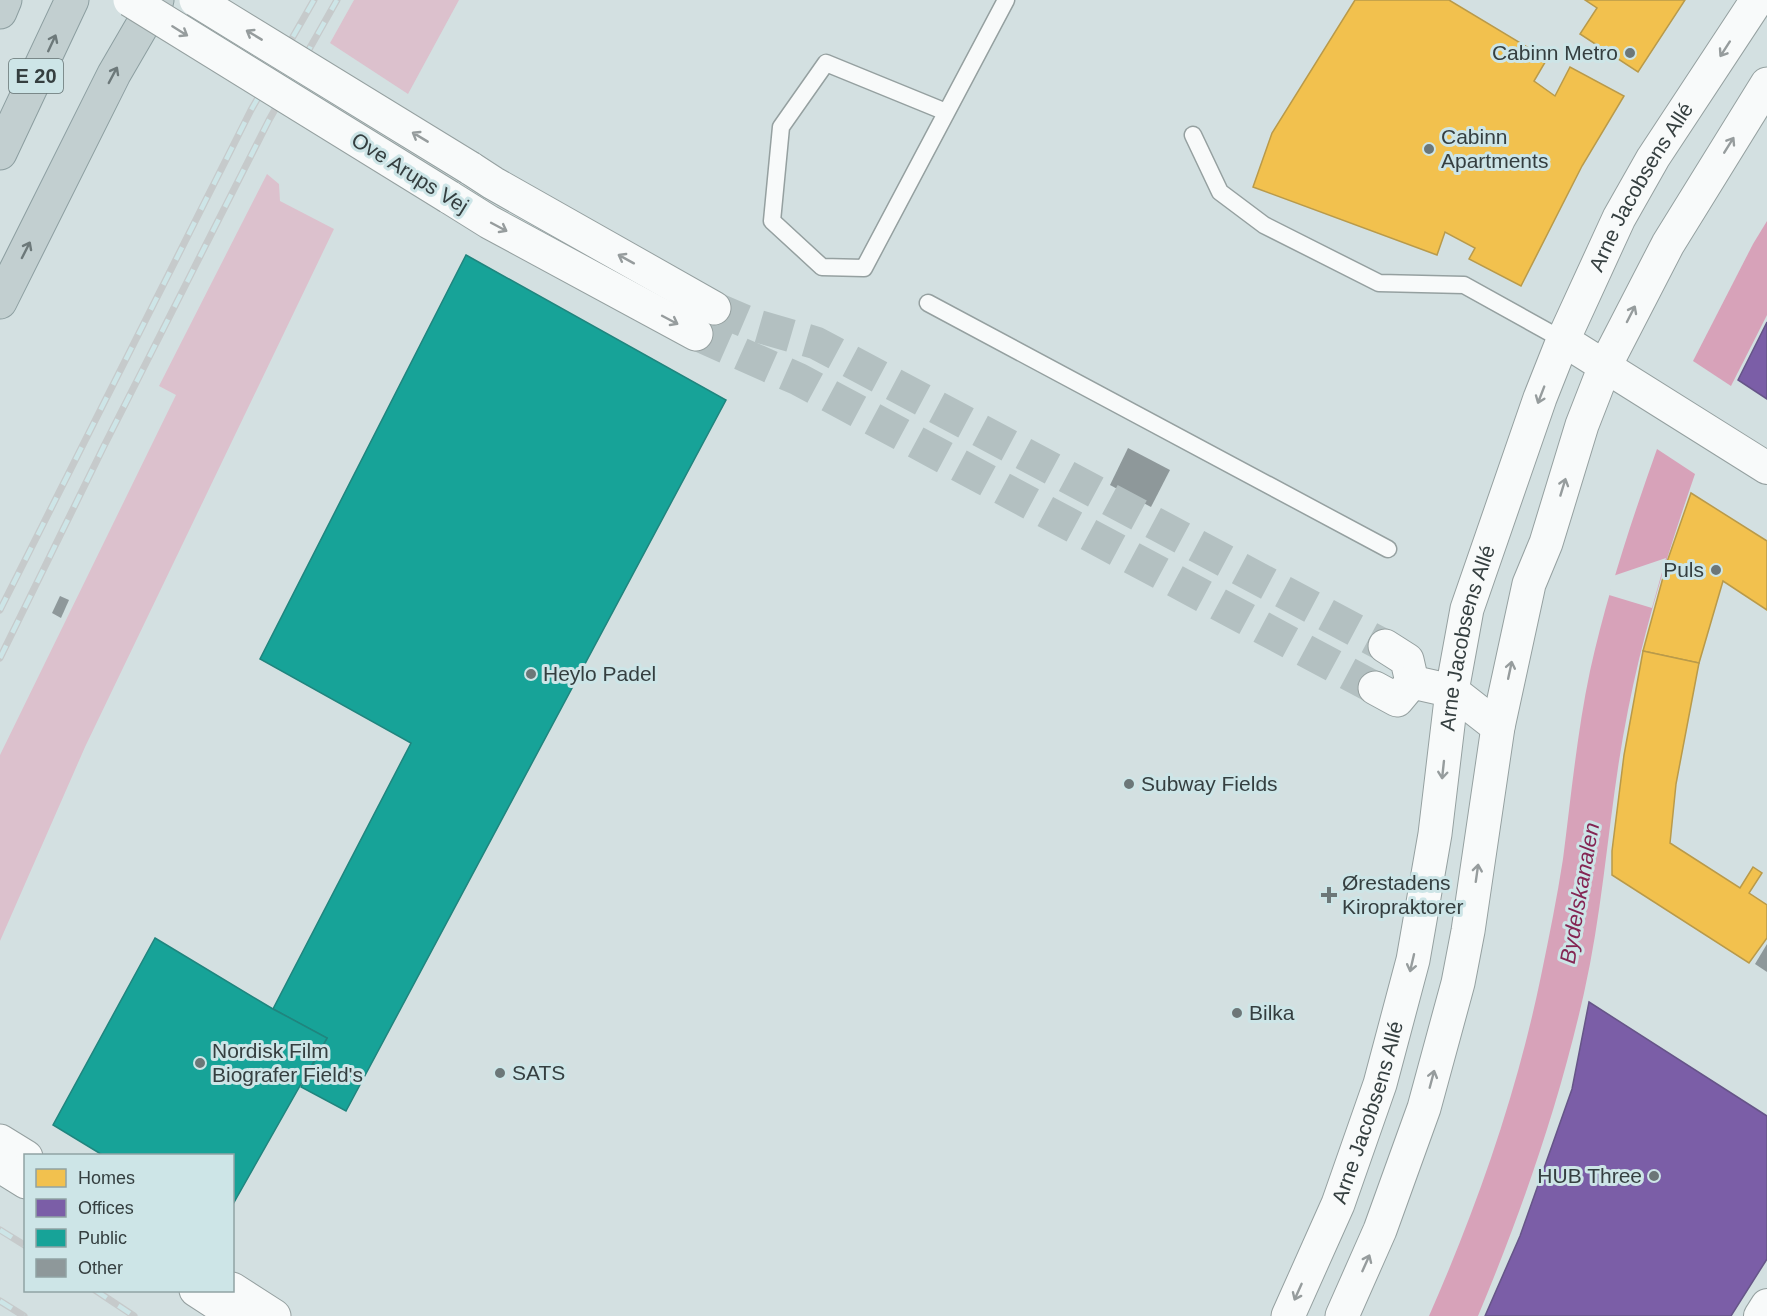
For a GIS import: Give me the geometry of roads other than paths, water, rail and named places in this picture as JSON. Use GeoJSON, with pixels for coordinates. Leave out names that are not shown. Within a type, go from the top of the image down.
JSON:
{"type":"FeatureCollection","features":[{"type":"Feature","properties":{"kind":"highway"},"geometry":{"type":"LineString","coordinates":[[0,12],[5,0]]}},
{"type":"Feature","properties":{"kind":"highway","name":"E 20"},"geometry":{"type":"LineString","coordinates":[[0,153],[72,0]]}},
{"type":"Feature","properties":{"kind":"highway"},"geometry":{"type":"LineString","coordinates":[[0,302],[114,74],[157,0]]}},
{"type":"Feature","properties":{"kind":"street","name":"Ove Arups Vej"},"geometry":{"type":"LineString","coordinates":[[130,0],[489,222],[705,321],[470,168],[196,0]]}},
{"type":"Feature","properties":{"kind":"street","name":"Arne Jacobsens Allé"},"geometry":{"type":"LineString","coordinates":[[1288,1316],[1338,1204],[1380,1084],[1413,960],[1435,834],[1452,691],[1467,609],[1539,398],[1619,218],[1653,158],[1757,0]]}},
{"type":"Feature","properties":{"kind":"street"},"geometry":{"type":"LineString","coordinates":[[1342,1316],[1380,1230],[1424,1108],[1458,983],[1468,931],[1498,728],[1529,584],[1546,543],[1582,425],[1605,366],[1668,244],[1767,84]]}},
{"type":"Feature","properties":{"kind":"street"},"geometry":{"type":"LineString","coordinates":[[1563,340],[1767,468]]}},
{"type":"Feature","properties":{"kind":"street"},"geometry":{"type":"LineString","coordinates":[[1384,646],[1407,660],[1412,682]]}},
{"type":"Feature","properties":{"kind":"street"},"geometry":{"type":"LineString","coordinates":[[1412,682],[1452,691],[1498,728]]}},
{"type":"Feature","properties":{"kind":"street"},"geometry":{"type":"LineString","coordinates":[[1375,688],[1396,700],[1412,682]]}},
{"type":"Feature","properties":{"kind":"street"},"geometry":{"type":"LineString","coordinates":[[0,1141],[24,1156]]}},
{"type":"Feature","properties":{"kind":"street"},"geometry":{"type":"LineString","coordinates":[[0,1166],[24,1181]]}},
{"type":"Feature","properties":{"kind":"street"},"geometry":{"type":"LineString","coordinates":[[234,1290],[274,1316]]}},
{"type":"Feature","properties":{"kind":"street"},"geometry":{"type":"LineString","coordinates":[[199,1292],[236,1316]]}},
{"type":"Feature","properties":{"kind":"street"},"geometry":{"type":"LineString","coordinates":[[1760,1316],[1767,1305]]}},
{"type":"Feature","properties":{"kind":"lane"},"geometry":{"type":"LineString","coordinates":[[946,112],[826,63],[781,127],[772,221],[822,267],[864,268],[1006,0]]}},
{"type":"Feature","properties":{"kind":"lane"},"geometry":{"type":"LineString","coordinates":[[1193,135],[1220,192],[1264,225],[1379,283],[1464,285],[1563,340]]}},
{"type":"Feature","properties":{"kind":"lane"},"geometry":{"type":"LineString","coordinates":[[928,303],[1388,549]]}},
{"type":"Feature","properties":{"kind":"water"},"geometry":{"type":"Polygon","coordinates":[[[1767,221],[1767,315],[1731,386],[1693,361],[1767,221]]]}},
{"type":"Feature","properties":{"kind":"water","name":"Bydelskanalen"},"geometry":{"type":"Polygon","coordinates":[[[1657,449],[1695,474],[1657,591],[1634,680],[1616,781],[1591,958],[1563,1076],[1510,1237],[1478,1316],[1429,1316],[1479,1191],[1520,1063],[1541,976],[1558,888],[1590,671],[1620,559],[1657,449]]]}},
{"type":"Feature","properties":{"kind":"tunnel"},"geometry":{"type":"LineString","coordinates":[[714,308],[754,325],[816,343],[1385,646]]}},
{"type":"Feature","properties":{"kind":"tunnel"},"geometry":{"type":"LineString","coordinates":[[696,334],[798,379],[1375,688]]}},
{"type":"Feature","properties":{"kind":"railway"},"geometry":{"type":"LineString","coordinates":[[0,610],[251,110],[314,0]]}},
{"type":"Feature","properties":{"kind":"railway"},"geometry":{"type":"LineString","coordinates":[[0,658],[269,120],[337,0]]}},
{"type":"Feature","properties":{"kind":"railway"},"geometry":{"type":"LineString","coordinates":[[0,1230],[24,1245]]}},
{"type":"Feature","properties":{"kind":"railway"},"geometry":{"type":"LineString","coordinates":[[98,1292],[134,1316]]}},
{"type":"Feature","properties":{"kind":"railway"},"geometry":{"type":"LineString","coordinates":[[0,1301],[24,1316]]}},
{"type":"Feature","properties":{"kind":"place","name":"Cabinn Metro"},"geometry":{"type":"Point","coordinates":[1630,53]}},
{"type":"Feature","properties":{"kind":"place","name":"Cabinn Apartments"},"geometry":{"type":"Point","coordinates":[1429,149]}},
{"type":"Feature","properties":{"kind":"place","name":"Puls"},"geometry":{"type":"Point","coordinates":[1716,570]}},
{"type":"Feature","properties":{"kind":"place","name":"Heylo Padel"},"geometry":{"type":"Point","coordinates":[531,674]}},
{"type":"Feature","properties":{"kind":"place","name":"Subway Fields"},"geometry":{"type":"Point","coordinates":[1129,784]}},
{"type":"Feature","properties":{"kind":"place","name":"Ørestadens Kiropraktorer"},"geometry":{"type":"Point","coordinates":[1329,895]}},
{"type":"Feature","properties":{"kind":"place","name":"Bilka"},"geometry":{"type":"Point","coordinates":[1237,1013]}},
{"type":"Feature","properties":{"kind":"place","name":"Nordisk Film Biografer Field's"},"geometry":{"type":"Point","coordinates":[200,1063]}},
{"type":"Feature","properties":{"kind":"place","name":"SATS"},"geometry":{"type":"Point","coordinates":[500,1073]}},
{"type":"Feature","properties":{"kind":"place","name":"HUB Three"},"geometry":{"type":"Point","coordinates":[1654,1176]}}]}
